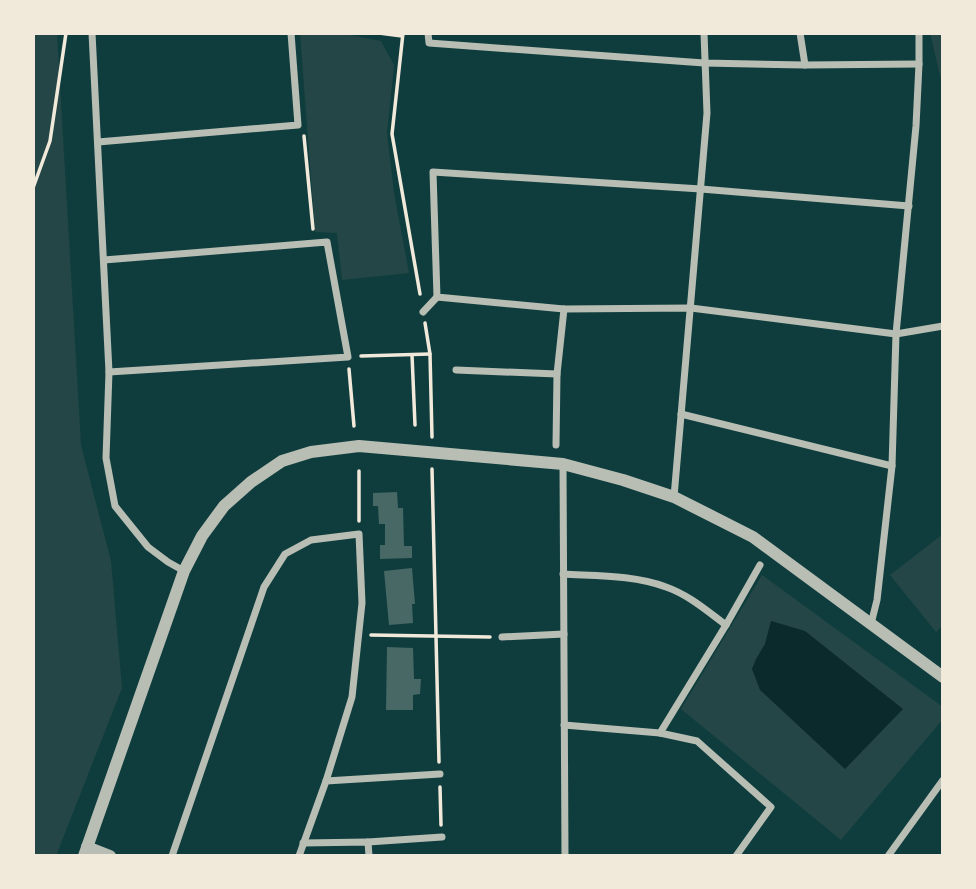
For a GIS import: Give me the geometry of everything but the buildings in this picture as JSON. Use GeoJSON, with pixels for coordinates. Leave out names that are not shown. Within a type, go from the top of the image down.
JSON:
{"type":"FeatureCollection","features":[{"type":"Feature","properties":{"kind":"street"},"geometry":{"type":"LineString","coordinates":[[92,33],[109,372],[106,458],[115,506],[148,547],[184,571]]}},
{"type":"Feature","properties":{"kind":"street"},"geometry":{"type":"LineString","coordinates":[[98,142],[298,125],[291,33]]}},
{"type":"Feature","properties":{"kind":"street"},"geometry":{"type":"LineString","coordinates":[[428,33],[429,43],[704,63],[919,64]]}},
{"type":"Feature","properties":{"kind":"street"},"geometry":{"type":"LineString","coordinates":[[674,497],[707,113],[704,33]]}},
{"type":"Feature","properties":{"kind":"street"},"geometry":{"type":"LineString","coordinates":[[800,33],[805,65]]}},
{"type":"Feature","properties":{"kind":"street"},"geometry":{"type":"LineString","coordinates":[[871,624],[877,600],[892,466],[896,334],[916,126],[919,33]]}},
{"type":"Feature","properties":{"kind":"street"},"geometry":{"type":"LineString","coordinates":[[423,312],[437,297],[433,172],[701,189],[909,206]]}},
{"type":"Feature","properties":{"kind":"street"},"geometry":{"type":"LineString","coordinates":[[104,260],[327,242],[348,357],[109,372]]}},
{"type":"Feature","properties":{"kind":"street"},"geometry":{"type":"LineString","coordinates":[[437,297],[564,309],[691,308],[896,334],[943,326]]}},
{"type":"Feature","properties":{"kind":"street"},"geometry":{"type":"LineString","coordinates":[[556,445],[557,374],[564,309]]}},
{"type":"Feature","properties":{"kind":"street"},"geometry":{"type":"LineString","coordinates":[[456,370],[557,374]]}},
{"type":"Feature","properties":{"kind":"street"},"geometry":{"type":"LineString","coordinates":[[681,414],[892,466]]}},
{"type":"Feature","properties":{"kind":"street"},"geometry":{"type":"LineString","coordinates":[[110,856],[86,851],[184,571],[202,536],[224,506],[251,482],[282,461],[311,452],[359,446],[563,464],[674,497],[753,537],[943,677]]}},
{"type":"Feature","properties":{"kind":"street"},"geometry":{"type":"LineString","coordinates":[[563,464],[565,856]]}},
{"type":"Feature","properties":{"kind":"street"},"geometry":{"type":"LineString","coordinates":[[172,856],[264,587],[285,554],[311,540],[359,534],[362,603],[352,697],[299,856]]}},
{"type":"Feature","properties":{"kind":"street"},"geometry":{"type":"LineString","coordinates":[[660,733],[760,565]]}},
{"type":"Feature","properties":{"kind":"street"},"geometry":{"type":"LineString","coordinates":[[564,574],[628,578],[666,587],[694,601],[726,625]]}},
{"type":"Feature","properties":{"kind":"street"},"geometry":{"type":"LineString","coordinates":[[502,637],[564,634]]}},
{"type":"Feature","properties":{"kind":"street"},"geometry":{"type":"LineString","coordinates":[[564,725],[660,733],[697,741],[771,807],[736,856]]}},
{"type":"Feature","properties":{"kind":"street"},"geometry":{"type":"LineString","coordinates":[[326,780],[440,774]]}},
{"type":"Feature","properties":{"kind":"street"},"geometry":{"type":"LineString","coordinates":[[888,856],[942,781]]}},
{"type":"Feature","properties":{"kind":"street"},"geometry":{"type":"LineString","coordinates":[[303,843],[442,837]]}},
{"type":"Feature","properties":{"kind":"street"},"geometry":{"type":"LineString","coordinates":[[368,842],[369,856]]}},
{"type":"Feature","properties":{"kind":"path"},"geometry":{"type":"LineString","coordinates":[[33,188],[50,141],[66,33]]}},
{"type":"Feature","properties":{"kind":"path"},"geometry":{"type":"LineString","coordinates":[[379,33],[402,36]]}},
{"type":"Feature","properties":{"kind":"path"},"geometry":{"type":"LineString","coordinates":[[298,125],[304,133],[315,243]]}},
{"type":"Feature","properties":{"kind":"path"},"geometry":{"type":"LineString","coordinates":[[354,426],[348,357],[430,354]]}},
{"type":"Feature","properties":{"kind":"path"},"geometry":{"type":"LineString","coordinates":[[412,355],[415,425]]}},
{"type":"Feature","properties":{"kind":"path"},"geometry":{"type":"LineString","coordinates":[[359,471],[359,534]]}},
{"type":"Feature","properties":{"kind":"path"},"geometry":{"type":"LineString","coordinates":[[359,635],[502,637]]}},
{"type":"Feature","properties":{"kind":"shaded area"},"geometry":{"type":"Polygon","coordinates":[[[33,33],[57,33],[81,445],[111,561],[122,688],[56,856],[33,856],[33,33]]]}},
{"type":"Feature","properties":{"kind":"shaded area"},"geometry":{"type":"Polygon","coordinates":[[[300,33],[339,33],[381,41],[394,65],[387,133],[394,193],[409,273],[342,280],[337,233],[315,232],[300,33]]]}},
{"type":"Feature","properties":{"kind":"shaded area"},"geometry":{"type":"Polygon","coordinates":[[[930,33],[943,33],[943,88],[930,33]]]}},
{"type":"Feature","properties":{"kind":"shaded area"},"geometry":{"type":"Polygon","coordinates":[[[943,534],[943,625],[936,632],[890,575],[943,534]]]}},
{"type":"Feature","properties":{"kind":"shaded area"},"geometry":{"type":"Polygon","coordinates":[[[762,575],[943,707],[943,719],[841,840],[681,709],[762,575]]]}},
{"type":"Feature","properties":{"kind":"shaded area"},"geometry":{"type":"Polygon","coordinates":[[[771,621],[805,631],[903,709],[845,769],[760,690],[752,669],[765,644],[771,621]]]}}]}
